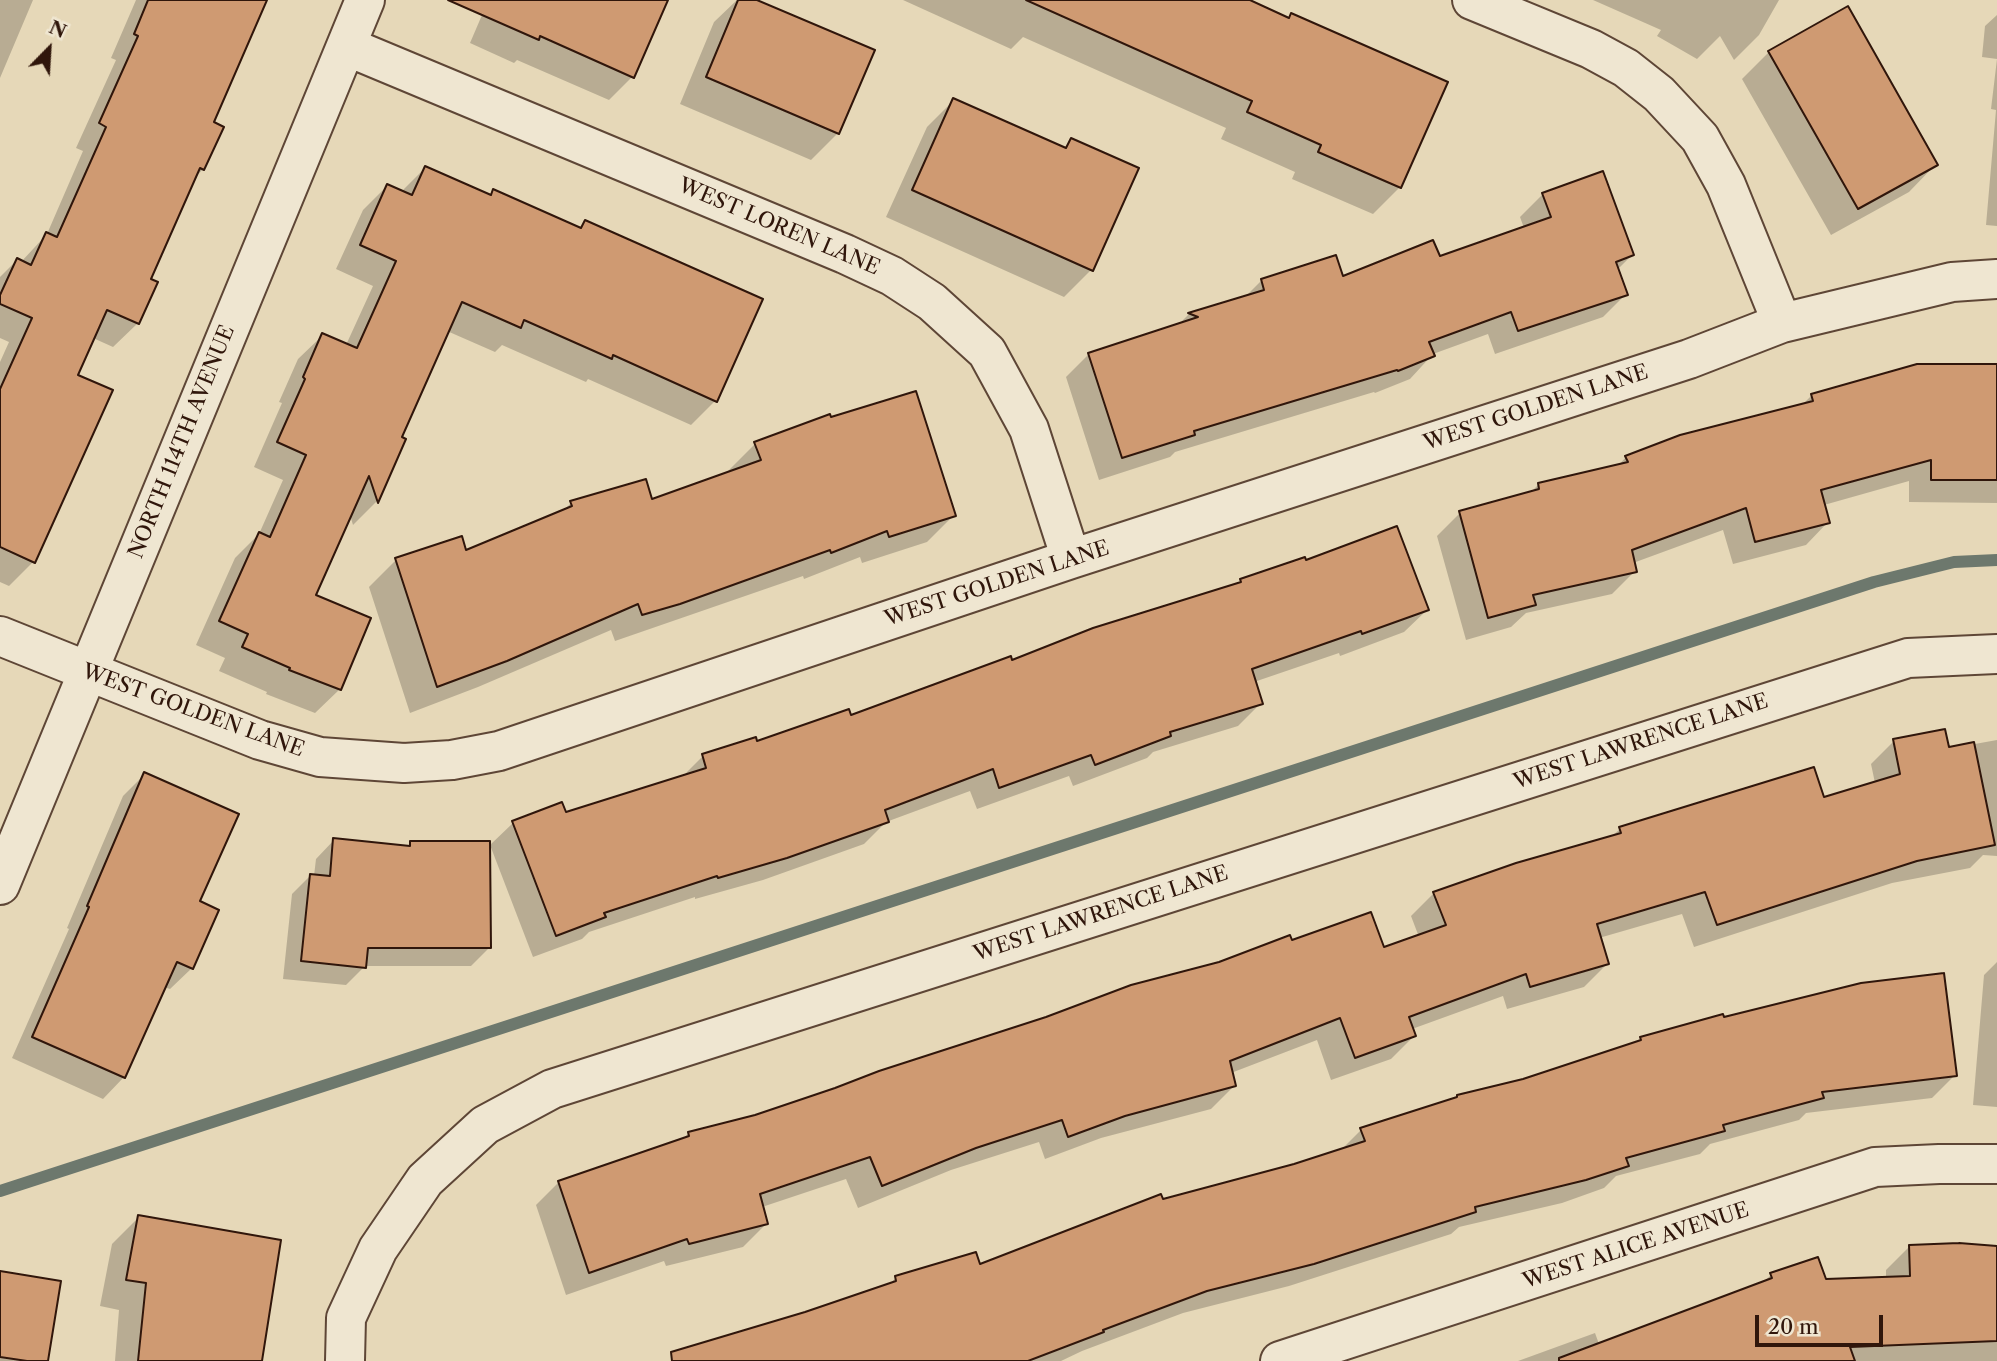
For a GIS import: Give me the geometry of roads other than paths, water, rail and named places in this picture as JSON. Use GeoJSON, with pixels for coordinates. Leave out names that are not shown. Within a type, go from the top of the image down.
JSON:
{"type":"FeatureCollection","features":[{"type":"Feature","properties":{"kind":"street","name":"NORTH 114TH AVENUE"},"geometry":{"type":"LineString","coordinates":[[0,885],[365,0]]}},
{"type":"Feature","properties":{"kind":"street"},"geometry":{"type":"LineString","coordinates":[[1472,0],[1591,49],[1626,68],[1659,94],[1700,138],[1726,185],[1782,324]]}},
{"type":"Feature","properties":{"kind":"street","name":"WEST LOREN LANE"},"geometry":{"type":"LineString","coordinates":[[346,46],[845,254],[892,276],[932,302],[987,352],[1029,429],[1072,559]]}},
{"type":"Feature","properties":{"kind":"street","name":"WEST GOLDEN LANE"},"geometry":{"type":"LineString","coordinates":[[0,636],[260,740],[320,757],[404,763],[453,760],[499,751],[1072,559],[1689,359],[1782,324],[1952,282],[1997,279]]}},
{"type":"Feature","properties":{"kind":"street","name":"WEST LAWRENCE LANE"},"geometry":{"type":"LineString","coordinates":[[345,1361],[346,1318],[378,1248],[425,1180],[485,1125],[552,1089],[1908,657],[1997,654]]}},
{"type":"Feature","properties":{"kind":"street","name":"WEST ALICE AVENUE"},"geometry":{"type":"LineString","coordinates":[[1280,1361],[1875,1167],[1997,1164]]}},
{"type":"Feature","properties":{"kind":"waterway"},"geometry":{"type":"LineString","coordinates":[[0,1191],[1874,582],[1954,562],[1997,560]]}}]}
